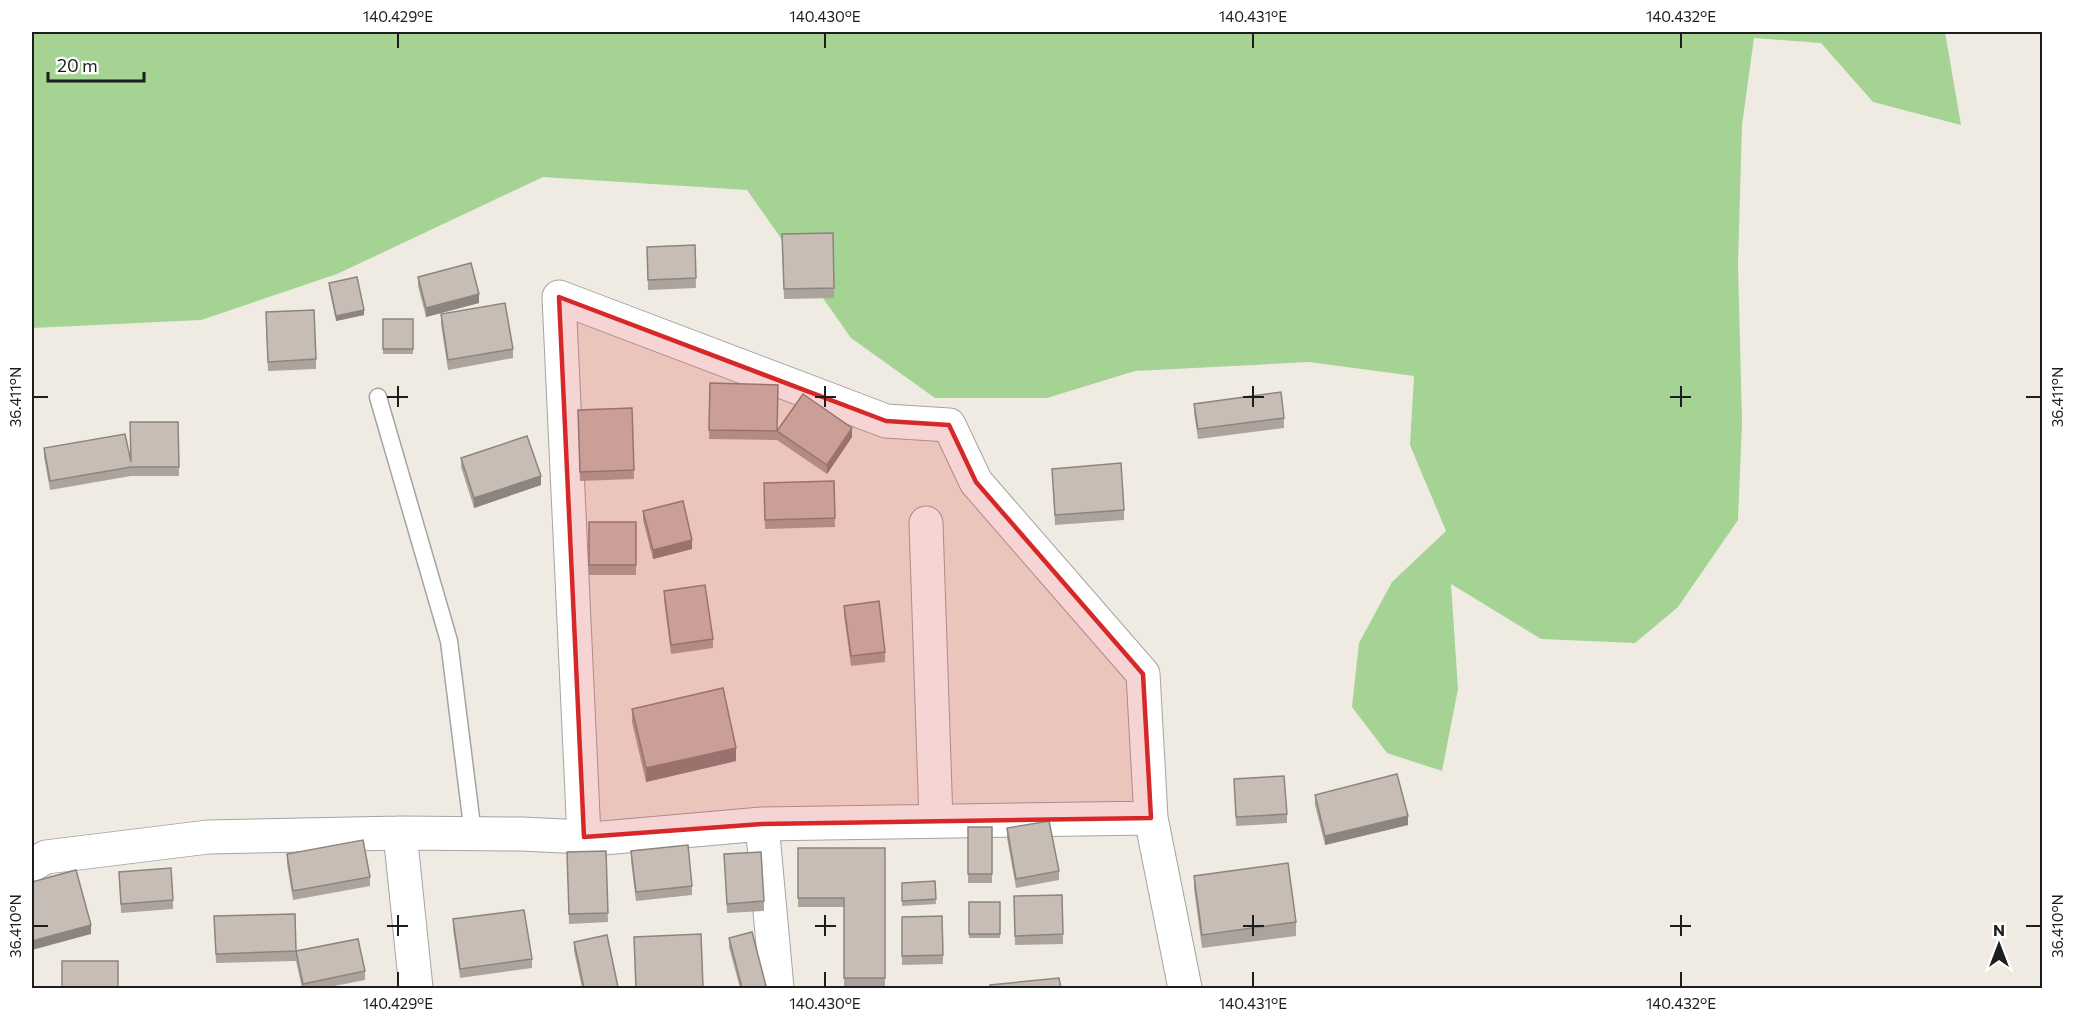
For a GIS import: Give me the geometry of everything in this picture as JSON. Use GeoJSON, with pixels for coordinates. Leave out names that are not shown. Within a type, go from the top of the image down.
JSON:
{"type":"FeatureCollection","features":[{"type":"Feature","properties":{"kind":"street"},"geometry":{"type":"LineString","coordinates":[[584,837],[559,297],[886,421],[949,425],[976,482],[1143,674],[1151,818],[1185,988]]}},
{"type":"Feature","properties":{"kind":"street"},"geometry":{"type":"LineString","coordinates":[[926,523],[936,821]]}},
{"type":"Feature","properties":{"kind":"street"},"geometry":{"type":"LineString","coordinates":[[32,865],[46,857],[208,837],[400,833],[603,838],[762,824],[1151,818]]}},
{"type":"Feature","properties":{"kind":"street"},"geometry":{"type":"LineString","coordinates":[[762,824],[777,988]]}},
{"type":"Feature","properties":{"kind":"street"},"geometry":{"type":"LineString","coordinates":[[400,833],[416,988]]}},
{"type":"Feature","properties":{"kind":"lane"},"geometry":{"type":"LineString","coordinates":[[378,397],[449,641],[473,834]]}},
{"type":"Feature","properties":{"kind":"highlighted area"},"geometry":{"type":"Polygon","coordinates":[[[559,297],[886,421],[949,425],[976,482],[1143,674],[1151,818],[762,824],[584,837],[559,297]]]}},
{"type":"Feature","properties":{"kind":"green space"},"geometry":{"type":"Polygon","coordinates":[[[32,32],[1945,32],[1961,125],[1873,102],[1821,43],[1754,38],[1742,125],[1738,264],[1742,422],[1738,520],[1678,607],[1635,643],[1541,639],[1451,584],[1458,689],[1442,771],[1387,753],[1352,707],[1359,643],[1392,582],[1446,531],[1410,445],[1414,376],[1309,362],[1135,371],[1047,398],[935,398],[851,338],[747,190],[543,177],[337,274],[201,320],[32,328],[32,32]]]}},
{"type":"Feature","properties":{"kind":"building"},"geometry":{"type":"Polygon","coordinates":[[[833,233],[834,288],[784,289],[782,234],[833,233]]]}},
{"type":"Feature","properties":{"kind":"building"},"geometry":{"type":"Polygon","coordinates":[[[695,245],[696,278],[648,280],[647,247],[695,245]]]}},
{"type":"Feature","properties":{"kind":"building"},"geometry":{"type":"Polygon","coordinates":[[[471,263],[479,294],[426,308],[418,277],[471,263]]]}},
{"type":"Feature","properties":{"kind":"building"},"geometry":{"type":"Polygon","coordinates":[[[357,277],[364,310],[336,316],[329,283],[357,277]]]}},
{"type":"Feature","properties":{"kind":"building"},"geometry":{"type":"Polygon","coordinates":[[[505,303],[513,349],[448,360],[441,314],[505,303]]]}},
{"type":"Feature","properties":{"kind":"building"},"geometry":{"type":"Polygon","coordinates":[[[314,310],[316,359],[268,362],[266,312],[314,310]]]}},
{"type":"Feature","properties":{"kind":"building"},"geometry":{"type":"Polygon","coordinates":[[[383,319],[413,319],[413,349],[383,349],[383,319]]]}},
{"type":"Feature","properties":{"kind":"building"},"geometry":{"type":"Polygon","coordinates":[[[710,383],[778,385],[777,431],[709,430],[710,383]]]}},
{"type":"Feature","properties":{"kind":"building"},"geometry":{"type":"Polygon","coordinates":[[[1281,392],[1284,418],[1198,429],[1194,404],[1281,392]]]}},
{"type":"Feature","properties":{"kind":"building"},"geometry":{"type":"Polygon","coordinates":[[[803,394],[852,428],[827,465],[777,431],[803,394]]]}},
{"type":"Feature","properties":{"kind":"building"},"geometry":{"type":"Polygon","coordinates":[[[632,408],[634,470],[580,472],[578,410],[632,408]]]}},
{"type":"Feature","properties":{"kind":"building"},"geometry":{"type":"Polygon","coordinates":[[[130,422],[178,422],[179,467],[131,467],[50,481],[44,448],[125,434],[131,462],[130,422]]]}},
{"type":"Feature","properties":{"kind":"building"},"geometry":{"type":"Polygon","coordinates":[[[527,436],[541,476],[474,498],[461,458],[527,436]]]}},
{"type":"Feature","properties":{"kind":"building"},"geometry":{"type":"Polygon","coordinates":[[[1121,463],[1124,510],[1055,515],[1052,469],[1121,463]]]}},
{"type":"Feature","properties":{"kind":"building"},"geometry":{"type":"Polygon","coordinates":[[[834,481],[835,518],[765,520],[764,483],[834,481]]]}},
{"type":"Feature","properties":{"kind":"building"},"geometry":{"type":"Polygon","coordinates":[[[683,501],[692,540],[653,550],[643,511],[683,501]]]}},
{"type":"Feature","properties":{"kind":"building"},"geometry":{"type":"Polygon","coordinates":[[[589,522],[636,522],[636,565],[589,565],[589,522]]]}},
{"type":"Feature","properties":{"kind":"building"},"geometry":{"type":"Polygon","coordinates":[[[705,585],[713,639],[671,645],[664,591],[705,585]]]}},
{"type":"Feature","properties":{"kind":"building"},"geometry":{"type":"Polygon","coordinates":[[[879,601],[885,652],[851,656],[844,606],[879,601]]]}},
{"type":"Feature","properties":{"kind":"building"},"geometry":{"type":"Polygon","coordinates":[[[723,688],[736,748],[646,768],[632,709],[723,688]]]}},
{"type":"Feature","properties":{"kind":"building"},"geometry":{"type":"Polygon","coordinates":[[[1397,774],[1408,816],[1325,836],[1315,795],[1397,774]]]}},
{"type":"Feature","properties":{"kind":"building"},"geometry":{"type":"Polygon","coordinates":[[[1284,776],[1287,814],[1236,817],[1234,779],[1284,776]]]}},
{"type":"Feature","properties":{"kind":"building"},"geometry":{"type":"Polygon","coordinates":[[[1049,821],[1059,871],[1016,879],[1007,828],[1049,821]]]}},
{"type":"Feature","properties":{"kind":"building"},"geometry":{"type":"Polygon","coordinates":[[[968,827],[992,827],[992,874],[968,874],[968,827]]]}},
{"type":"Feature","properties":{"kind":"building"},"geometry":{"type":"Polygon","coordinates":[[[363,840],[370,877],[293,891],[287,854],[363,840]]]}},
{"type":"Feature","properties":{"kind":"building"},"geometry":{"type":"Polygon","coordinates":[[[688,845],[692,886],[636,892],[631,851],[688,845]]]}},
{"type":"Feature","properties":{"kind":"building"},"geometry":{"type":"Polygon","coordinates":[[[798,848],[885,848],[885,978],[844,978],[844,898],[798,898],[798,848]]]}},
{"type":"Feature","properties":{"kind":"building"},"geometry":{"type":"Polygon","coordinates":[[[606,851],[608,913],[569,914],[567,852],[606,851]]]}},
{"type":"Feature","properties":{"kind":"building"},"geometry":{"type":"Polygon","coordinates":[[[761,852],[764,901],[727,904],[724,854],[761,852]]]}},
{"type":"Feature","properties":{"kind":"building"},"geometry":{"type":"Polygon","coordinates":[[[1288,863],[1296,922],[1202,935],[1194,876],[1288,863]]]}},
{"type":"Feature","properties":{"kind":"building"},"geometry":{"type":"Polygon","coordinates":[[[171,868],[173,900],[121,904],[119,872],[171,868]]]}},
{"type":"Feature","properties":{"kind":"building"},"geometry":{"type":"Polygon","coordinates":[[[76,870],[91,925],[32,941],[32,882],[76,870]]]}},
{"type":"Feature","properties":{"kind":"building"},"geometry":{"type":"Polygon","coordinates":[[[935,881],[936,899],[902,901],[902,883],[935,881]]]}},
{"type":"Feature","properties":{"kind":"building"},"geometry":{"type":"Polygon","coordinates":[[[1062,895],[1063,934],[1015,936],[1014,896],[1062,895]]]}},
{"type":"Feature","properties":{"kind":"building"},"geometry":{"type":"Polygon","coordinates":[[[969,902],[1000,902],[1000,934],[969,934],[969,902]]]}},
{"type":"Feature","properties":{"kind":"building"},"geometry":{"type":"Polygon","coordinates":[[[524,910],[532,959],[460,969],[453,919],[524,910]]]}},
{"type":"Feature","properties":{"kind":"building"},"geometry":{"type":"Polygon","coordinates":[[[295,914],[296,951],[216,954],[214,916],[295,914]]]}},
{"type":"Feature","properties":{"kind":"building"},"geometry":{"type":"Polygon","coordinates":[[[942,916],[943,955],[902,956],[902,917],[942,916]]]}},
{"type":"Feature","properties":{"kind":"building"},"geometry":{"type":"Polygon","coordinates":[[[752,932],[766,986],[742,988],[729,938],[752,932]]]}},
{"type":"Feature","properties":{"kind":"building"},"geometry":{"type":"Polygon","coordinates":[[[701,934],[703,988],[636,988],[634,937],[701,934]]]}},
{"type":"Feature","properties":{"kind":"building"},"geometry":{"type":"Polygon","coordinates":[[[607,935],[618,987],[584,988],[574,942],[607,935]]]}},
{"type":"Feature","properties":{"kind":"building"},"geometry":{"type":"Polygon","coordinates":[[[358,939],[365,971],[303,984],[296,951],[358,939]]]}},
{"type":"Feature","properties":{"kind":"building"},"geometry":{"type":"Polygon","coordinates":[[[62,961],[118,961],[118,988],[62,988],[62,961]]]}},
{"type":"Feature","properties":{"kind":"building"},"geometry":{"type":"Polygon","coordinates":[[[1059,978],[1061,988],[990,988],[990,985],[1059,978]]]}}]}
